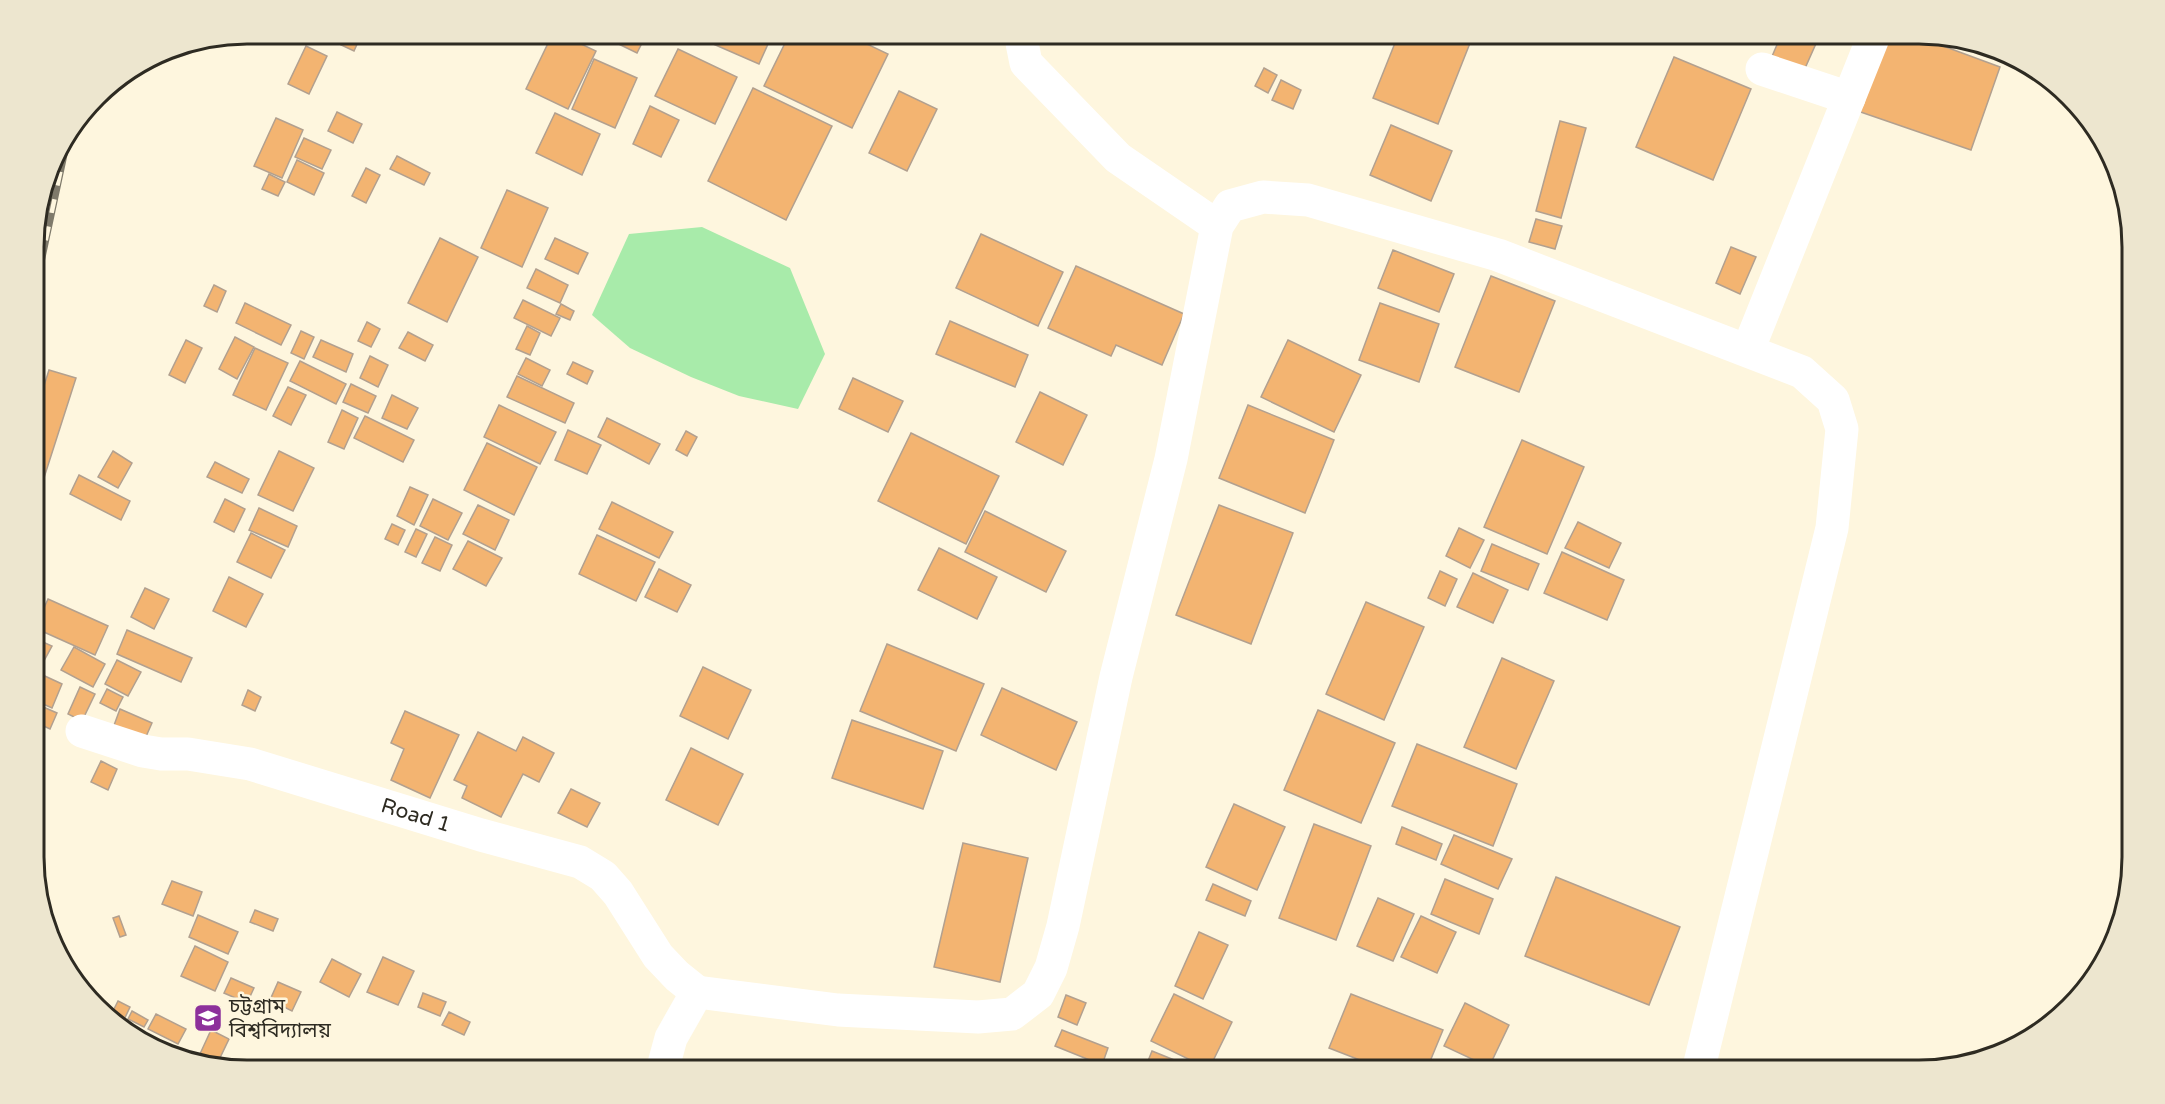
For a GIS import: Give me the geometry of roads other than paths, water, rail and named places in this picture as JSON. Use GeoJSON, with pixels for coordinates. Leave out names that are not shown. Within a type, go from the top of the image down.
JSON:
{"type":"FeatureCollection","features":[{"type":"Feature","properties":{"kind":"street"},"geometry":{"type":"LineString","coordinates":[[1022,44],[1026,63],[1118,158],[1217,226]]}},
{"type":"Feature","properties":{"kind":"street"},"geometry":{"type":"LineString","coordinates":[[1748,350],[1871,44]]}},
{"type":"Feature","properties":{"kind":"street"},"geometry":{"type":"LineString","coordinates":[[1762,69],[1849,98]]}},
{"type":"Feature","properties":{"kind":"street"},"geometry":{"type":"LineString","coordinates":[[665,1060],[671,1038],[697,992],[838,1010],[978,1017],[1012,1014],[1038,994],[1051,968],[1063,926],[1116,677],[1171,459],[1217,226],[1230,206],[1263,197],[1308,200],[1498,255],[1802,372],[1833,400],[1842,429],[1832,528],[1701,1060]]}},
{"type":"Feature","properties":{"kind":"street","name":"Road 1"},"geometry":{"type":"LineString","coordinates":[[82,731],[143,751],[188,754],[250,764],[481,835],[580,862],[603,876],[618,893],[658,956],[677,976],[697,992]]}},
{"type":"Feature","properties":{"kind":"railway"},"geometry":{"type":"LineString","coordinates":[[44,248],[63,159]]}},
{"type":"Feature","properties":{"kind":"place","name":"চট্টগ্রাম বিশ্ববিদ্যালয়"},"geometry":{"type":"Point","coordinates":[208,1018]}}]}
